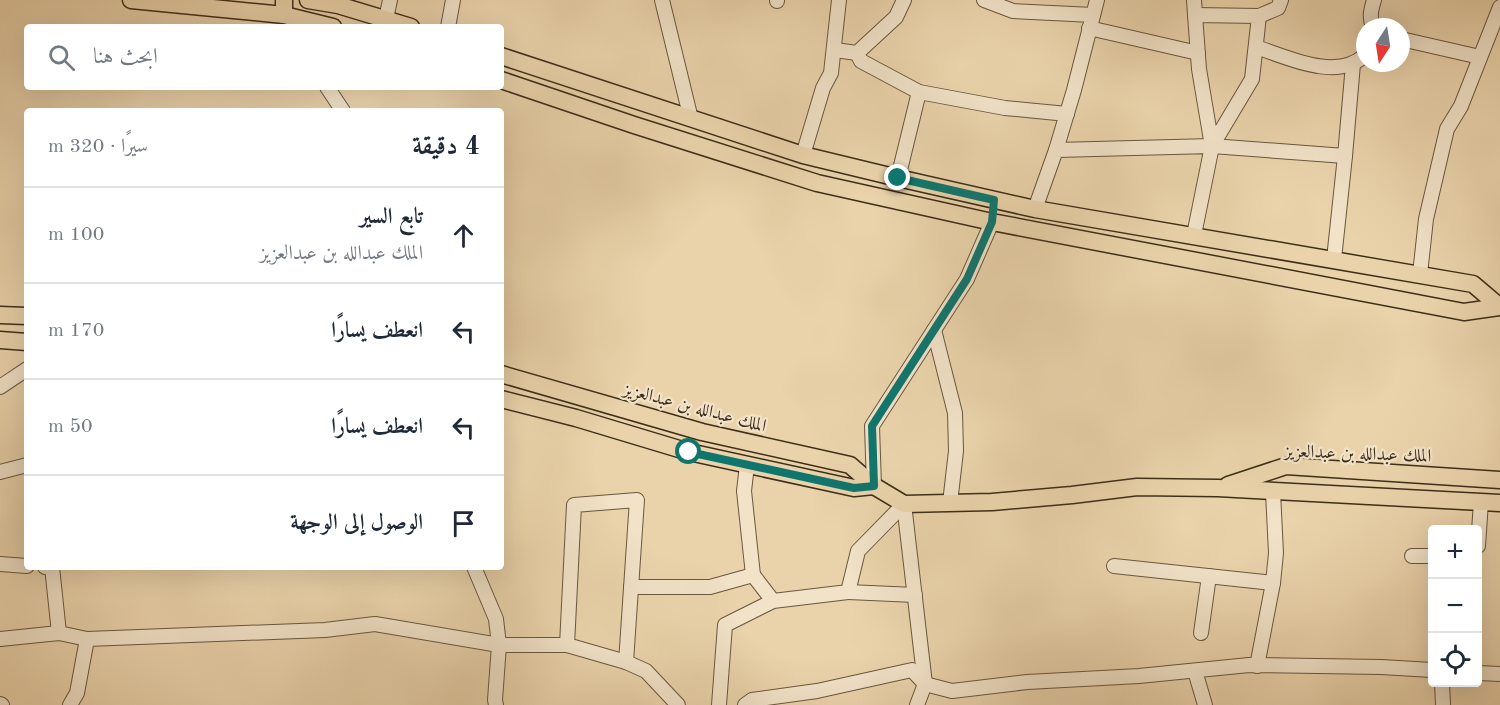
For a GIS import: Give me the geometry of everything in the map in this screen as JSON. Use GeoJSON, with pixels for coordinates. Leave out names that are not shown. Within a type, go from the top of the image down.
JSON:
{"type":"FeatureCollection","features":[{"type":"Feature","properties":{"kind":"main road"},"geometry":{"type":"LineString","coordinates":[[131,0],[286,14],[322,24]]}},
{"type":"Feature","properties":{"kind":"main road"},"geometry":{"type":"LineString","coordinates":[[308,0],[338,2],[402,24]]}},
{"type":"Feature","properties":{"kind":"main road"},"geometry":{"type":"LineString","coordinates":[[504,57],[803,155],[1035,209],[1473,284],[1500,307]]}},
{"type":"Feature","properties":{"kind":"main road"},"geometry":{"type":"LineString","coordinates":[[504,81],[817,183],[992,222],[1464,312],[1500,307]]}},
{"type":"Feature","properties":{"kind":"main road"},"geometry":{"type":"LineString","coordinates":[[992,222],[994,200]]}},
{"type":"Feature","properties":{"kind":"main road"},"geometry":{"type":"LineString","coordinates":[[0,315],[24,316]]}},
{"type":"Feature","properties":{"kind":"main road"},"geometry":{"type":"LineString","coordinates":[[0,340],[24,342]]}},
{"type":"Feature","properties":{"kind":"main road","name":"الملك عبدالله بن عبدالعزيز"},"geometry":{"type":"LineString","coordinates":[[504,375],[702,432],[850,465],[874,486],[904,504],[1049,497],[1137,487],[1218,488],[1500,502]]}},
{"type":"Feature","properties":{"kind":"main road"},"geometry":{"type":"LineString","coordinates":[[504,400],[576,418],[689,452],[854,488],[874,486]]}},
{"type":"Feature","properties":{"kind":"main road","name":"الملك عبدالله بن عبدالعزيز"},"geometry":{"type":"LineString","coordinates":[[1218,488],[1286,466],[1500,480]]}},
{"type":"Feature","properties":{"kind":"street"},"geometry":{"type":"LineString","coordinates":[[386,19],[390,0]]}},
{"type":"Feature","properties":{"kind":"street"},"geometry":{"type":"LineString","coordinates":[[449,24],[453,0]]}},
{"type":"Feature","properties":{"kind":"street"},"geometry":{"type":"LineString","coordinates":[[803,155],[823,88],[831,73],[839,0]]}},
{"type":"Feature","properties":{"kind":"street"},"geometry":{"type":"LineString","coordinates":[[834,50],[857,52],[896,16],[904,0]]}},
{"type":"Feature","properties":{"kind":"street"},"geometry":{"type":"LineString","coordinates":[[984,0],[1013,11],[1091,21],[1198,53]]}},
{"type":"Feature","properties":{"kind":"street"},"geometry":{"type":"LineString","coordinates":[[1035,209],[1056,150],[1097,0]]}},
{"type":"Feature","properties":{"kind":"street"},"geometry":{"type":"LineString","coordinates":[[1194,0],[1198,53],[1212,146]]}},
{"type":"Feature","properties":{"kind":"street"},"geometry":{"type":"LineString","coordinates":[[1195,15],[1259,16],[1278,8],[1281,0]]}},
{"type":"Feature","properties":{"kind":"street"},"geometry":{"type":"LineString","coordinates":[[1370,18],[1374,0]]}},
{"type":"Feature","properties":{"kind":"street"},"geometry":{"type":"LineString","coordinates":[[666,2],[691,119]]}},
{"type":"Feature","properties":{"kind":"street"},"geometry":{"type":"LineString","coordinates":[[1420,274],[1426,219],[1447,129],[1461,106],[1500,7]]}},
{"type":"Feature","properties":{"kind":"street"},"geometry":{"type":"LineString","coordinates":[[1194,235],[1212,146],[1252,79],[1259,16]]}},
{"type":"Feature","properties":{"kind":"street"},"geometry":{"type":"LineString","coordinates":[[1410,41],[1480,57]]}},
{"type":"Feature","properties":{"kind":"street"},"geometry":{"type":"LineString","coordinates":[[1256,47],[1312,65],[1334,67],[1356,62]]}},
{"type":"Feature","properties":{"kind":"street"},"geometry":{"type":"LineString","coordinates":[[857,52],[861,62],[919,92],[1005,108],[1066,114]]}},
{"type":"Feature","properties":{"kind":"street"},"geometry":{"type":"LineString","coordinates":[[1334,259],[1353,64]]}},
{"type":"Feature","properties":{"kind":"street"},"geometry":{"type":"LineString","coordinates":[[329,90],[341,108]]}},
{"type":"Feature","properties":{"kind":"street"},"geometry":{"type":"LineString","coordinates":[[898,178],[919,92]]}},
{"type":"Feature","properties":{"kind":"street"},"geometry":{"type":"LineString","coordinates":[[1056,150],[1212,146],[1345,156]]}},
{"type":"Feature","properties":{"kind":"street"},"geometry":{"type":"LineString","coordinates":[[874,486],[872,426],[967,279],[992,222]]}},
{"type":"Feature","properties":{"kind":"street"},"geometry":{"type":"LineString","coordinates":[[934,330],[955,413],[956,451],[950,503]]}},
{"type":"Feature","properties":{"kind":"street"},"geometry":{"type":"LineString","coordinates":[[0,387],[24,371]]}},
{"type":"Feature","properties":{"kind":"street"},"geometry":{"type":"LineString","coordinates":[[747,465],[744,491],[753,575],[773,601]]}},
{"type":"Feature","properties":{"kind":"street"},"geometry":{"type":"LineString","coordinates":[[0,472],[24,466]]}},
{"type":"Feature","properties":{"kind":"street"},"geometry":{"type":"LineString","coordinates":[[1257,666],[1273,583],[1276,553],[1273,492]]}},
{"type":"Feature","properties":{"kind":"street"},"geometry":{"type":"LineString","coordinates":[[567,645],[574,505],[638,500],[626,662]]}},
{"type":"Feature","properties":{"kind":"street"},"geometry":{"type":"LineString","coordinates":[[1479,525],[1481,502]]}},
{"type":"Feature","properties":{"kind":"street"},"geometry":{"type":"LineString","coordinates":[[848,592],[858,551],[904,504]]}},
{"type":"Feature","properties":{"kind":"street"},"geometry":{"type":"LineString","coordinates":[[904,504],[925,684],[917,705]]}},
{"type":"Feature","properties":{"kind":"street"},"geometry":{"type":"LineString","coordinates":[[1412,556],[1428,556]]}},
{"type":"Feature","properties":{"kind":"street"},"geometry":{"type":"LineString","coordinates":[[0,564],[24,566]]}},
{"type":"Feature","properties":{"kind":"street"},"geometry":{"type":"LineString","coordinates":[[1114,566],[1273,583]]}},
{"type":"Feature","properties":{"kind":"street"},"geometry":{"type":"LineString","coordinates":[[53,570],[59,633]]}},
{"type":"Feature","properties":{"kind":"street"},"geometry":{"type":"LineString","coordinates":[[475,570],[496,619],[499,645],[496,705]]}},
{"type":"Feature","properties":{"kind":"street"},"geometry":{"type":"LineString","coordinates":[[631,587],[710,587],[753,575]]}},
{"type":"Feature","properties":{"kind":"street"},"geometry":{"type":"LineString","coordinates":[[1201,633],[1209,576]]}},
{"type":"Feature","properties":{"kind":"street"},"geometry":{"type":"LineString","coordinates":[[719,705],[725,626],[773,601],[848,592],[915,595]]}},
{"type":"Feature","properties":{"kind":"street"},"geometry":{"type":"LineString","coordinates":[[0,639],[59,633],[87,639],[325,630],[375,624],[499,645],[567,645],[626,662],[645,671],[678,705]]}},
{"type":"Feature","properties":{"kind":"street"},"geometry":{"type":"LineString","coordinates":[[70,705],[77,693],[87,639]]}},
{"type":"Feature","properties":{"kind":"street"},"geometry":{"type":"LineString","coordinates":[[745,705],[752,700],[817,691],[912,670],[925,684],[953,698],[1027,682],[1140,676],[1257,666],[1428,670]]}},
{"type":"Feature","properties":{"kind":"street"},"geometry":{"type":"LineString","coordinates":[[1195,670],[1205,705]]}},
{"type":"Feature","properties":{"kind":"street"},"geometry":{"type":"LineString","coordinates":[[1482,673],[1500,674]]}},
{"type":"Feature","properties":{"kind":"street"},"geometry":{"type":"LineString","coordinates":[[1442,687],[1443,705]]}},
{"type":"Feature","properties":{"kind":"route"},"geometry":{"type":"LineString","coordinates":[[689,452],[854,488],[874,486],[872,426],[967,279],[992,222],[994,200],[898,178]]}}]}
